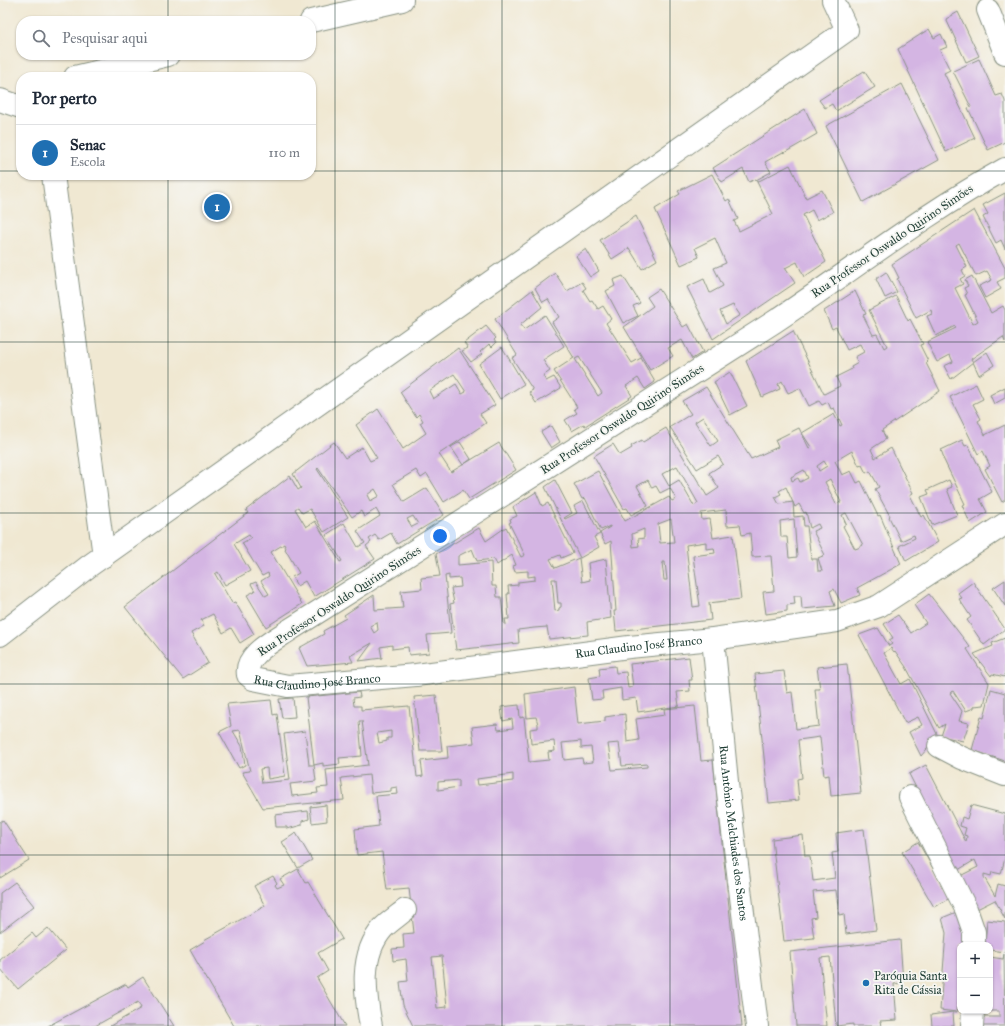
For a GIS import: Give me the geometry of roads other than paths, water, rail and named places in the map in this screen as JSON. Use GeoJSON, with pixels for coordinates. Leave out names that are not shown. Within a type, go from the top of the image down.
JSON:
{"type":"FeatureCollection","features":[{"type":"Feature","properties":{"kind":"street"},"geometry":{"type":"LineString","coordinates":[[316,20],[402,0]]}},
{"type":"Feature","properties":{"kind":"street"},"geometry":{"type":"LineString","coordinates":[[0,635],[104,556],[847,30],[834,0]]}},
{"type":"Feature","properties":{"kind":"street"},"geometry":{"type":"LineString","coordinates":[[988,10],[1005,53]]}},
{"type":"Feature","properties":{"kind":"street"},"geometry":{"type":"LineString","coordinates":[[96,72],[147,60]]}},
{"type":"Feature","properties":{"kind":"street"},"geometry":{"type":"LineString","coordinates":[[0,100],[16,105]]}},
{"type":"Feature","properties":{"kind":"street","name":"Rua Professor Oswaldo Quirino Simões"},"geometry":{"type":"LineString","coordinates":[[248,675],[247,669],[253,657],[291,629],[604,432],[785,314],[900,234],[1005,169]]}},
{"type":"Feature","properties":{"kind":"street"},"geometry":{"type":"LineString","coordinates":[[54,180],[104,556]]}},
{"type":"Feature","properties":{"kind":"street","name":"Rua Claudino José Branco"},"geometry":{"type":"LineString","coordinates":[[248,675],[253,679],[288,686],[416,675],[713,639],[836,621],[858,615],[879,606],[1005,524]]}},
{"type":"Feature","properties":{"kind":"street","name":"Rua Antônio Melchiades dos Santos"},"geometry":{"type":"LineString","coordinates":[[713,639],[728,792],[757,1026]]}},
{"type":"Feature","properties":{"kind":"street"},"geometry":{"type":"LineString","coordinates":[[939,746],[962,758],[1005,775]]}},
{"type":"Feature","properties":{"kind":"street"},"geometry":{"type":"LineString","coordinates":[[910,797],[966,908],[974,932],[974,942]]}},
{"type":"Feature","properties":{"kind":"street"},"geometry":{"type":"LineString","coordinates":[[371,1026],[366,997],[365,969],[372,947],[383,929],[405,910]]}},
{"type":"Feature","properties":{"kind":"street"},"geometry":{"type":"LineString","coordinates":[[972,1014],[972,1026]]}},
{"type":"Feature","properties":{"kind":"place","name":"Senac"},"geometry":{"type":"Point","coordinates":[217,207]}},
{"type":"Feature","properties":{"kind":"place","name":"Paróquia Santa Rita de Cássia"},"geometry":{"type":"Point","coordinates":[866,983]}}]}
